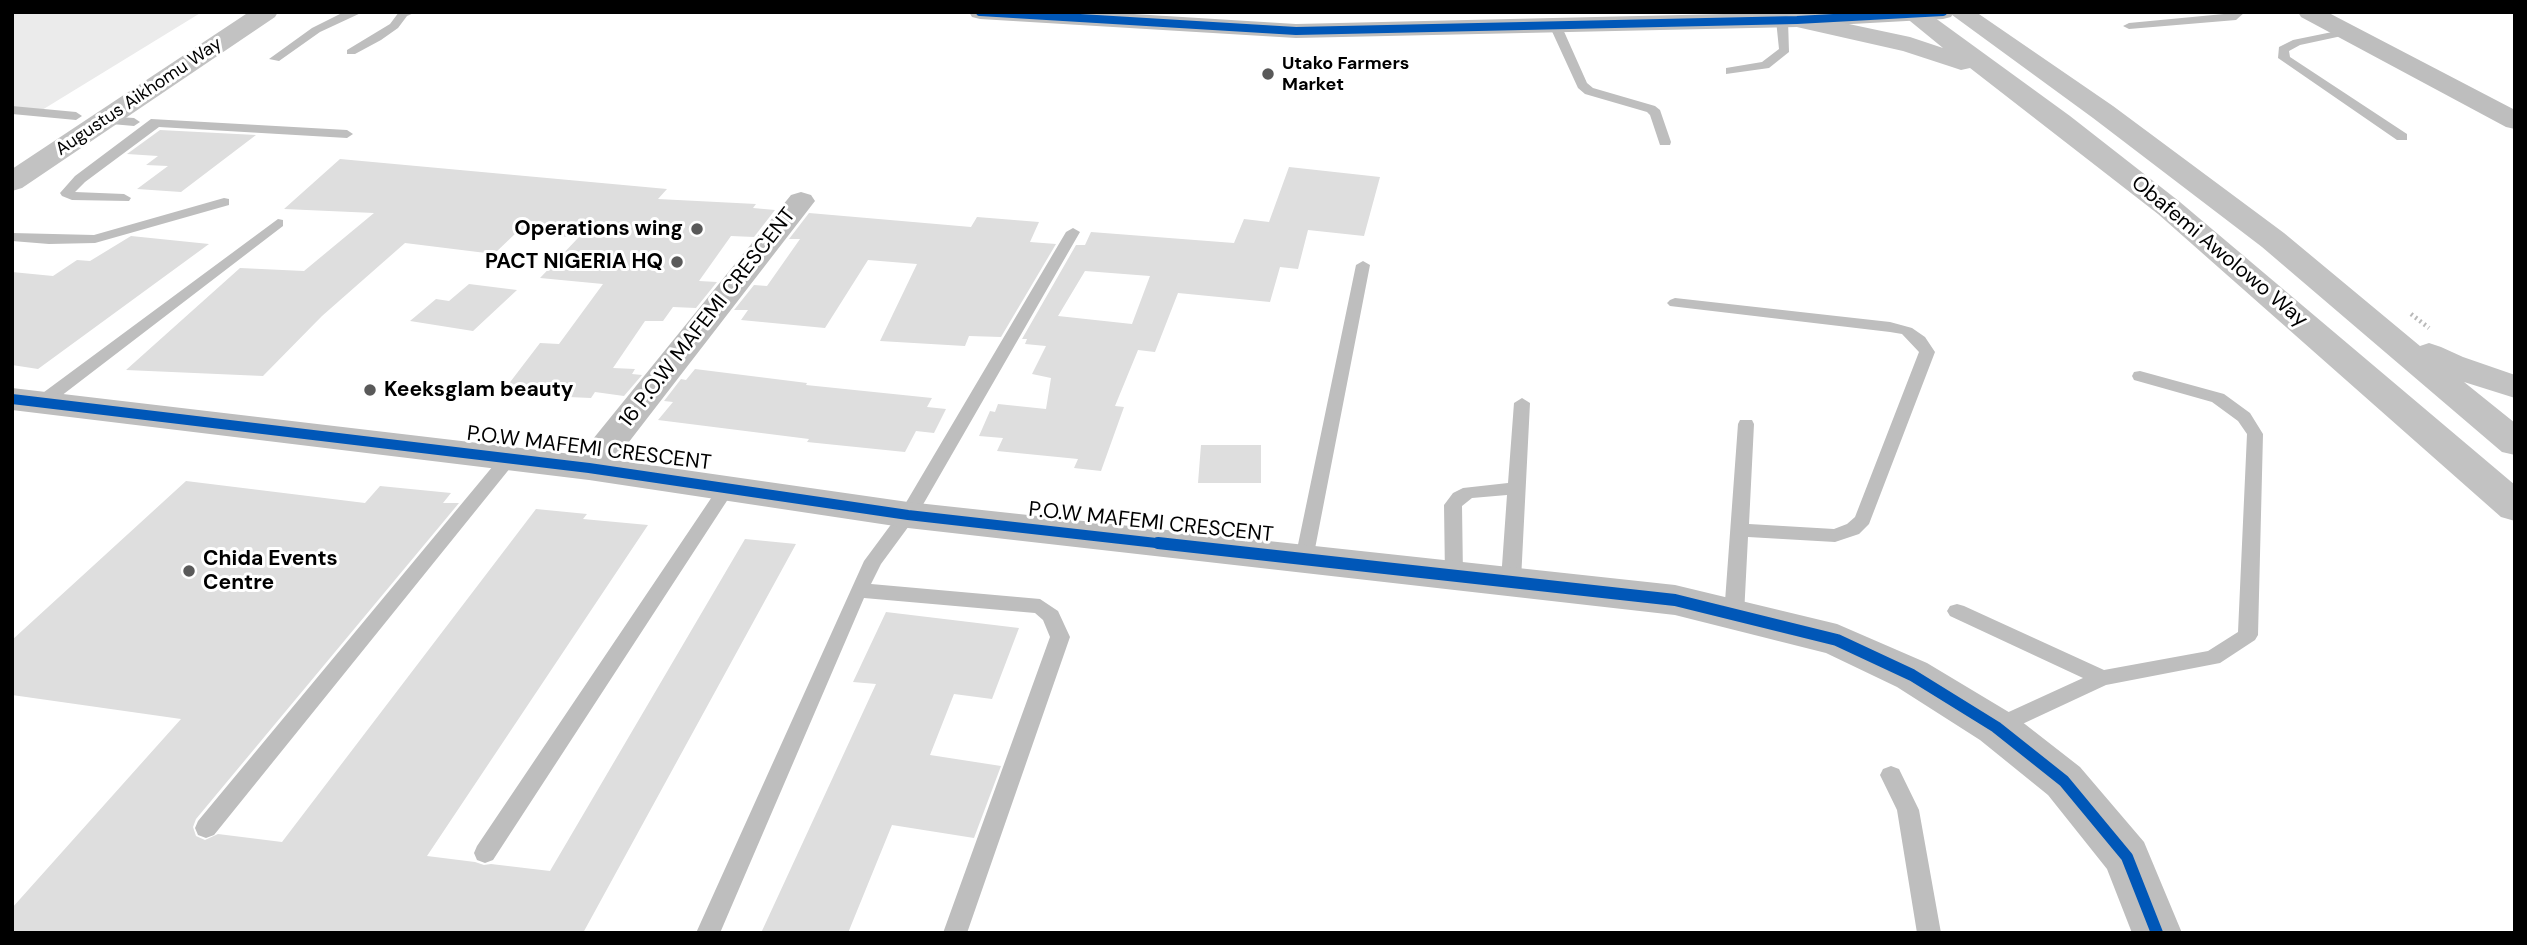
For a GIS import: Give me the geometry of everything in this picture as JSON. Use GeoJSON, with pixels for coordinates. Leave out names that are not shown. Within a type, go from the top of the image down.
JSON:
{"type":"FeatureCollection","features":[{"type":"Feature","properties":{"kind":"main road"},"geometry":{"type":"LineString","coordinates":[[251,16],[275,12]]}},
{"type":"Feature","properties":{"kind":"main road","name":"Obafemi Awolowo Way"},"geometry":{"type":"LineString","coordinates":[[1960,12],[2174,164],[2382,329],[2510,466]]}},
{"type":"Feature","properties":{"kind":"main road","name":"Obafemi Awolowo Way"},"geometry":{"type":"LineString","coordinates":[[1923,13],[1993,73],[2169,208],[2454,456],[2510,466]]}},
{"type":"Feature","properties":{"kind":"main road","name":"Augustus Aikhomu Way"},"geometry":{"type":"LineString","coordinates":[[12,158],[76,116],[251,16]]}},
{"type":"Feature","properties":{"kind":"main road","name":"Augustus Aikhomu Way"},"geometry":{"type":"LineString","coordinates":[[12,182],[251,16]]}},
{"type":"Feature","properties":{"kind":"main road"},"geometry":{"type":"LineString","coordinates":[[1797,18],[1910,46],[1993,73]]}},
{"type":"Feature","properties":{"kind":"main road"},"geometry":{"type":"LineString","coordinates":[[2382,329],[2451,365],[2515,387]]}},
{"type":"Feature","properties":{"kind":"main road"},"geometry":{"type":"LineString","coordinates":[[2454,456],[2510,466]]}},
{"type":"Feature","properties":{"kind":"street"},"geometry":{"type":"LineString","coordinates":[[981,12],[1157,17],[1296,31],[1459,29],[1515,20],[1552,20],[1588,26],[1639,18],[1797,18],[1923,13]]}},
{"type":"Feature","properties":{"kind":"street"},"geometry":{"type":"LineString","coordinates":[[1459,29],[1481,12]]}},
{"type":"Feature","properties":{"kind":"street"},"geometry":{"type":"LineString","coordinates":[[2309,12],[2355,28],[2515,121]]}},
{"type":"Feature","properties":{"kind":"street","name":"16 P.O.W MAFEMI CRESCENT"},"geometry":{"type":"LineString","coordinates":[[589,468],[801,201]]}},
{"type":"Feature","properties":{"kind":"street","name":"P.O.W MAFEMI CRESCENT"},"geometry":{"type":"LineString","coordinates":[[27,401],[589,468],[728,486],[908,515],[1675,600],[1837,640],[1912,675],[1996,727],[2064,781],[2127,858],[2157,933]]}},
{"type":"Feature","properties":{"kind":"lane"},"geometry":{"type":"LineString","coordinates":[[275,59],[316,30],[342,16],[358,12]]}},
{"type":"Feature","properties":{"kind":"lane"},"geometry":{"type":"LineString","coordinates":[[2129,26],[2236,17],[2241,12]]}},
{"type":"Feature","properties":{"kind":"lane"},"geometry":{"type":"LineString","coordinates":[[351,52],[394,26],[404,13]]}},
{"type":"Feature","properties":{"kind":"lane"},"geometry":{"type":"LineString","coordinates":[[1730,71],[1765,65],[1786,50],[1797,18]]}},
{"type":"Feature","properties":{"kind":"lane"},"geometry":{"type":"LineString","coordinates":[[1552,20],[1582,85],[1589,91],[1651,108],[1656,113],[1665,142]]}},
{"type":"Feature","properties":{"kind":"lane"},"geometry":{"type":"LineString","coordinates":[[2355,28],[2297,42],[2283,48],[2284,58],[2402,137]]}},
{"type":"Feature","properties":{"kind":"lane"},"geometry":{"type":"LineString","coordinates":[[12,110],[76,116]]}},
{"type":"Feature","properties":{"kind":"lane"},"geometry":{"type":"LineString","coordinates":[[104,120],[134,122]]}},
{"type":"Feature","properties":{"kind":"lane"},"geometry":{"type":"LineString","coordinates":[[124,198],[72,197],[67,193],[80,179],[154,123],[347,134]]}},
{"type":"Feature","properties":{"kind":"lane"},"geometry":{"type":"LineString","coordinates":[[12,237],[49,240],[95,239],[225,202]]}},
{"type":"Feature","properties":{"kind":"lane"},"geometry":{"type":"LineString","coordinates":[[27,401],[278,223]]}},
{"type":"Feature","properties":{"kind":"lane"},"geometry":{"type":"LineString","coordinates":[[708,933],[873,561],[908,515],[1073,232]]}},
{"type":"Feature","properties":{"kind":"lane"},"geometry":{"type":"LineString","coordinates":[[1304,559],[1363,265]]}},
{"type":"Feature","properties":{"kind":"lane"},"geometry":{"type":"LineString","coordinates":[[1675,303],[1889,327],[1907,331],[1919,340],[1927,352],[1863,520],[1853,529],[1835,536],[1739,530]]}},
{"type":"Feature","properties":{"kind":"lane"},"geometry":{"type":"LineString","coordinates":[[1996,727],[2102,678],[2213,659],[2248,635],[2255,434],[2244,417],[2218,398],[2140,376]]}},
{"type":"Feature","properties":{"kind":"lane"},"geometry":{"type":"LineString","coordinates":[[1511,580],[1522,403]]}},
{"type":"Feature","properties":{"kind":"lane"},"geometry":{"type":"LineString","coordinates":[[1734,615],[1746,424]]}},
{"type":"Feature","properties":{"kind":"lane"},"geometry":{"type":"LineString","coordinates":[[206,828],[509,458]]}},
{"type":"Feature","properties":{"kind":"lane"},"geometry":{"type":"LineString","coordinates":[[485,853],[728,486]]}},
{"type":"Feature","properties":{"kind":"lane"},"geometry":{"type":"LineString","coordinates":[[1454,576],[1453,505],[1459,497],[1469,492],[1517,488]]}},
{"type":"Feature","properties":{"kind":"lane"},"geometry":{"type":"LineString","coordinates":[[858,590],[1040,606],[1051,616],[1060,636],[955,933]]}},
{"type":"Feature","properties":{"kind":"lane"},"geometry":{"type":"LineString","coordinates":[[1957,611],[2102,678]]}},
{"type":"Feature","properties":{"kind":"lane"},"geometry":{"type":"LineString","coordinates":[[1891,775],[1908,810],[1929,933]]}},
{"type":"Feature","properties":{"kind":"shaded area"},"geometry":{"type":"Polygon","coordinates":[[[12,12],[202,12],[42,110],[12,107],[12,12]]]}},
{"type":"Feature","properties":{"kind":"building"},"geometry":{"type":"Polygon","coordinates":[[[160,130],[256,135],[181,192],[137,189],[168,166],[146,165],[158,156],[127,154],[160,130]]]}},
{"type":"Feature","properties":{"kind":"building"},"geometry":{"type":"Polygon","coordinates":[[[340,159],[667,189],[658,199],[756,204],[753,208],[775,210],[754,237],[731,236],[699,281],[717,282],[696,308],[673,307],[663,321],[645,321],[613,368],[635,369],[632,374],[642,375],[624,396],[595,392],[591,398],[501,394],[540,343],[559,344],[603,284],[540,278],[578,238],[517,232],[494,254],[405,243],[322,316],[263,376],[126,370],[240,268],[304,271],[374,213],[284,209],[340,159]]]}},
{"type":"Feature","properties":{"kind":"building"},"geometry":{"type":"Polygon","coordinates":[[[1289,167],[1380,177],[1364,236],[1308,230],[1298,269],[1280,267],[1270,302],[1178,293],[1155,352],[1138,350],[1115,406],[1124,407],[1101,471],[1074,468],[1078,459],[997,451],[1003,438],[979,436],[990,411],[995,412],[998,404],[1046,409],[1051,378],[1032,374],[1046,346],[1025,344],[1027,339],[1022,339],[1076,245],[1085,245],[1091,232],[1234,243],[1244,219],[1269,222],[1289,167]],[[1085,271],[1058,316],[1132,324],[1150,276],[1085,271]]]}},
{"type":"Feature","properties":{"kind":"building"},"geometry":{"type":"Polygon","coordinates":[[[809,213],[971,227],[977,217],[1039,222],[1030,242],[1056,244],[1001,337],[969,336],[965,346],[880,341],[917,264],[868,260],[825,328],[741,320],[748,310],[734,310],[754,285],[767,286],[800,239],[789,239],[809,213]]]}},
{"type":"Feature","properties":{"kind":"building"},"geometry":{"type":"Polygon","coordinates":[[[131,236],[209,244],[38,369],[12,365],[12,272],[53,276],[77,260],[90,261],[131,236]]]}},
{"type":"Feature","properties":{"kind":"building"},"geometry":{"type":"Polygon","coordinates":[[[469,284],[517,290],[473,331],[410,321],[436,299],[449,301],[469,284]]]}},
{"type":"Feature","properties":{"kind":"building"},"geometry":{"type":"Polygon","coordinates":[[[695,369],[807,383],[806,385],[932,398],[927,407],[946,409],[934,433],[916,431],[905,452],[807,442],[809,439],[658,420],[673,402],[664,401],[681,379],[686,380],[695,369]]]}},
{"type":"Feature","properties":{"kind":"building"},"geometry":{"type":"Polygon","coordinates":[[[1201,445],[1261,445],[1261,483],[1198,483],[1201,445]]]}},
{"type":"Feature","properties":{"kind":"building"},"geometry":{"type":"Polygon","coordinates":[[[186,481],[365,503],[380,486],[451,493],[443,503],[459,503],[196,819],[193,827],[196,836],[205,840],[218,834],[282,842],[536,509],[587,514],[583,519],[648,525],[427,856],[550,871],[745,539],[796,544],[583,933],[12,933],[12,908],[181,719],[12,695],[12,640],[186,481]]]}},
{"type":"Feature","properties":{"kind":"building"},"geometry":{"type":"Polygon","coordinates":[[[886,612],[1019,628],[992,699],[954,694],[930,755],[1001,766],[974,838],[892,825],[848,933],[761,933],[876,684],[853,682],[886,612]]]}},
{"type":"Feature","properties":{"kind":"cycle path"},"geometry":{"type":"LineString","coordinates":[[980,12],[1296,31],[1797,20],[1943,12]]}},
{"type":"Feature","properties":{"kind":"cycle path"},"geometry":{"type":"LineString","coordinates":[[12,399],[589,468],[908,515],[1675,600],[1837,640],[1912,675],[1996,727],[2064,781],[2127,857],[2157,933]]}},
{"type":"Feature","properties":{"kind":"place","name":"Utako Farmers Market"},"geometry":{"type":"Point","coordinates":[1268,74]}},
{"type":"Feature","properties":{"kind":"place","name":"Operations wing"},"geometry":{"type":"Point","coordinates":[697,229]}},
{"type":"Feature","properties":{"kind":"place","name":"PACT NIGERIA HQ"},"geometry":{"type":"Point","coordinates":[677,262]}},
{"type":"Feature","properties":{"kind":"place","name":"Keeksglam beauty"},"geometry":{"type":"Point","coordinates":[370,390]}},
{"type":"Feature","properties":{"kind":"place","name":"Chida Events Centre"},"geometry":{"type":"Point","coordinates":[189,571]}}]}
